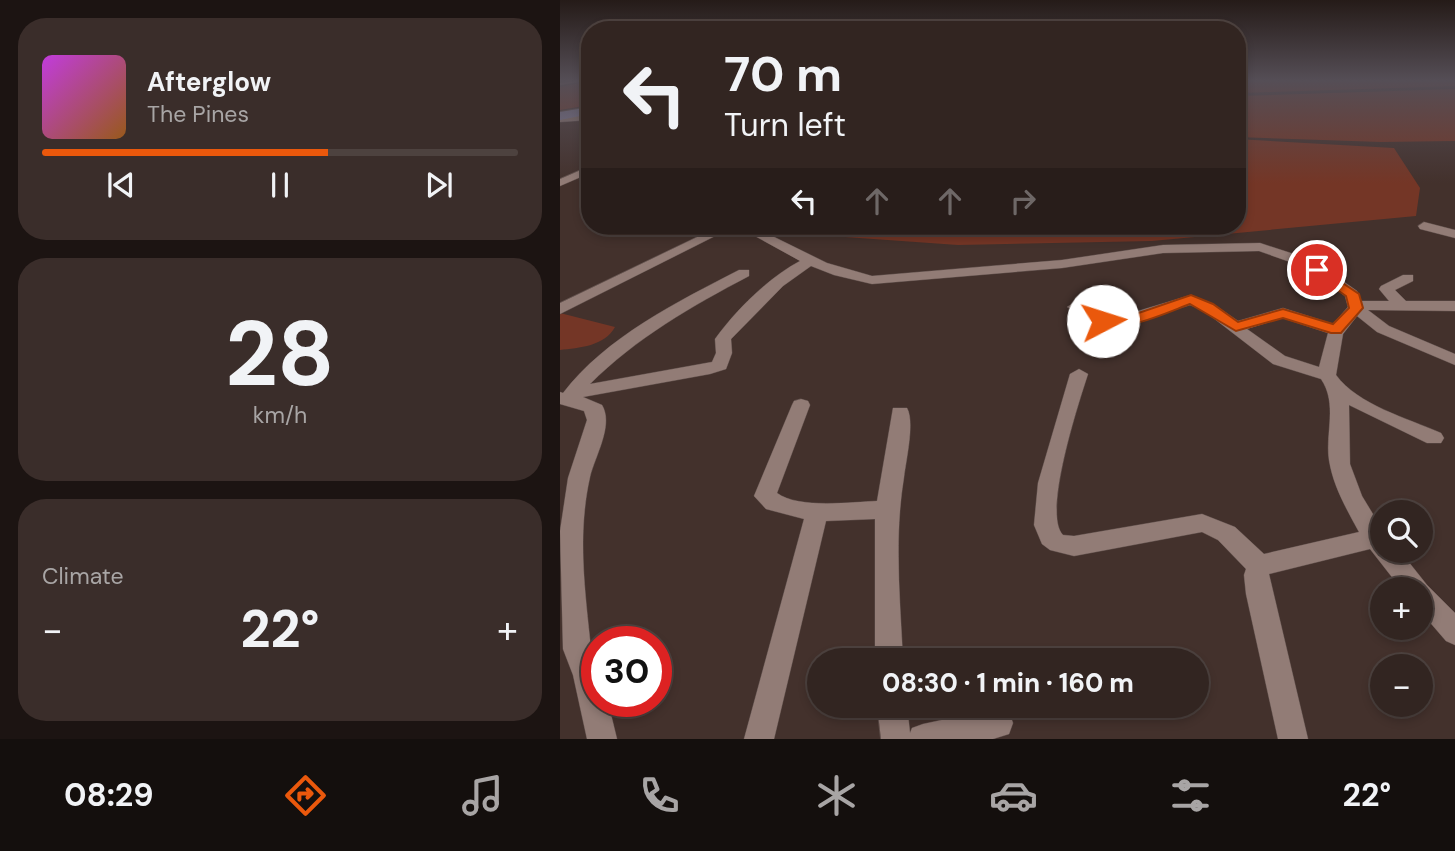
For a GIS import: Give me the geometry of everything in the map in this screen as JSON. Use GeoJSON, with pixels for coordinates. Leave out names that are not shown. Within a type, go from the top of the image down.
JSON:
{"type":"FeatureCollection","features":[{"type":"Feature","properties":{"kind":"street"},"geometry":{"type":"LineString","coordinates":[[560,117],[581,117]]}},
{"type":"Feature","properties":{"kind":"street"},"geometry":{"type":"LineString","coordinates":[[560,183],[581,173]]}},
{"type":"Feature","properties":{"kind":"street"},"geometry":{"type":"LineString","coordinates":[[1424,226],[1455,234]]}},
{"type":"Feature","properties":{"kind":"street"},"geometry":{"type":"LineString","coordinates":[[560,309],[711,235]]}},
{"type":"Feature","properties":{"kind":"street"},"geometry":{"type":"LineString","coordinates":[[761,235],[858,279],[872,280],[1062,264],[1163,249],[1260,247],[1317,270],[1352,294],[1356,308],[1383,329],[1455,360]]}},
{"type":"Feature","properties":{"kind":"street"},"geometry":{"type":"LineString","coordinates":[[567,397],[720,365],[723,361],[723,339],[728,333],[767,293],[812,260]]}},
{"type":"Feature","properties":{"kind":"street"},"geometry":{"type":"LineString","coordinates":[[567,397],[602,362],[623,346],[680,308],[744,273]]}},
{"type":"Feature","properties":{"kind":"street"},"geometry":{"type":"LineString","coordinates":[[1402,306],[1386,289],[1408,278]]}},
{"type":"Feature","properties":{"kind":"street"},"geometry":{"type":"LineString","coordinates":[[1074,307],[1114,323],[1125,322],[1191,300],[1208,307],[1279,360],[1327,375],[1339,392],[1377,413],[1434,438]]}},
{"type":"Feature","properties":{"kind":"street"},"geometry":{"type":"LineString","coordinates":[[1327,375],[1328,353],[1336,330],[1356,308],[1370,303],[1455,306]]}},
{"type":"Feature","properties":{"kind":"street"},"geometry":{"type":"LineString","coordinates":[[1236,327],[1283,313],[1336,330]]}},
{"type":"Feature","properties":{"kind":"street"},"geometry":{"type":"LineString","coordinates":[[1079,374],[1066,411],[1046,494],[1045,524],[1048,536],[1063,545],[1074,546],[1202,523],[1214,525],[1224,531],[1259,566]]}},
{"type":"Feature","properties":{"kind":"street"},"geometry":{"type":"LineString","coordinates":[[1339,392],[1340,465],[1370,527]]}},
{"type":"Feature","properties":{"kind":"street"},"geometry":{"type":"LineString","coordinates":[[567,397],[584,401],[595,409],[597,420],[579,478],[564,550],[577,649],[587,675],[602,739]]}},
{"type":"Feature","properties":{"kind":"street"},"geometry":{"type":"LineString","coordinates":[[801,405],[765,496],[770,502],[780,506],[817,512],[887,510]]}},
{"type":"Feature","properties":{"kind":"street"},"geometry":{"type":"LineString","coordinates":[[889,648],[885,544],[887,510],[899,442],[900,412]]}},
{"type":"Feature","properties":{"kind":"street"},"geometry":{"type":"LineString","coordinates":[[759,739],[817,512]]}},
{"type":"Feature","properties":{"kind":"street"},"geometry":{"type":"LineString","coordinates":[[1259,566],[1370,547]]}},
{"type":"Feature","properties":{"kind":"street"},"geometry":{"type":"LineString","coordinates":[[1395,563],[1407,577]]}},
{"type":"Feature","properties":{"kind":"street"},"geometry":{"type":"LineString","coordinates":[[1259,566],[1256,575],[1259,594],[1293,739]]}},
{"type":"Feature","properties":{"kind":"street"},"geometry":{"type":"LineString","coordinates":[[1433,607],[1455,632]]}},
{"type":"Feature","properties":{"kind":"street"},"geometry":{"type":"LineString","coordinates":[[894,718],[896,739]]}},
{"type":"Feature","properties":{"kind":"street"},"geometry":{"type":"LineString","coordinates":[[923,739],[998,723]]}},
{"type":"Feature","properties":{"kind":"shaded area"},"geometry":{"type":"Polygon","coordinates":[[[1246,114],[1455,114],[1455,141],[1381,142],[1246,137],[1246,114]]]}},
{"type":"Feature","properties":{"kind":"shaded area"},"geometry":{"type":"Polygon","coordinates":[[[1246,140],[1394,148],[1420,188],[1416,216],[1246,232],[1246,140]]]}},
{"type":"Feature","properties":{"kind":"shaded area"},"geometry":{"type":"Polygon","coordinates":[[[839,235],[1215,235],[1152,241],[958,245],[839,235]]]}},
{"type":"Feature","properties":{"kind":"shaded area"},"geometry":{"type":"Polygon","coordinates":[[[560,313],[615,327],[598,342],[560,350],[560,313]]]}},
{"type":"Feature","properties":{"kind":"route"},"geometry":{"type":"LineString","coordinates":[[1103,321],[1125,322],[1191,300],[1208,307],[1236,327],[1283,313],[1336,330],[1356,308],[1352,294],[1317,270]]}}]}
